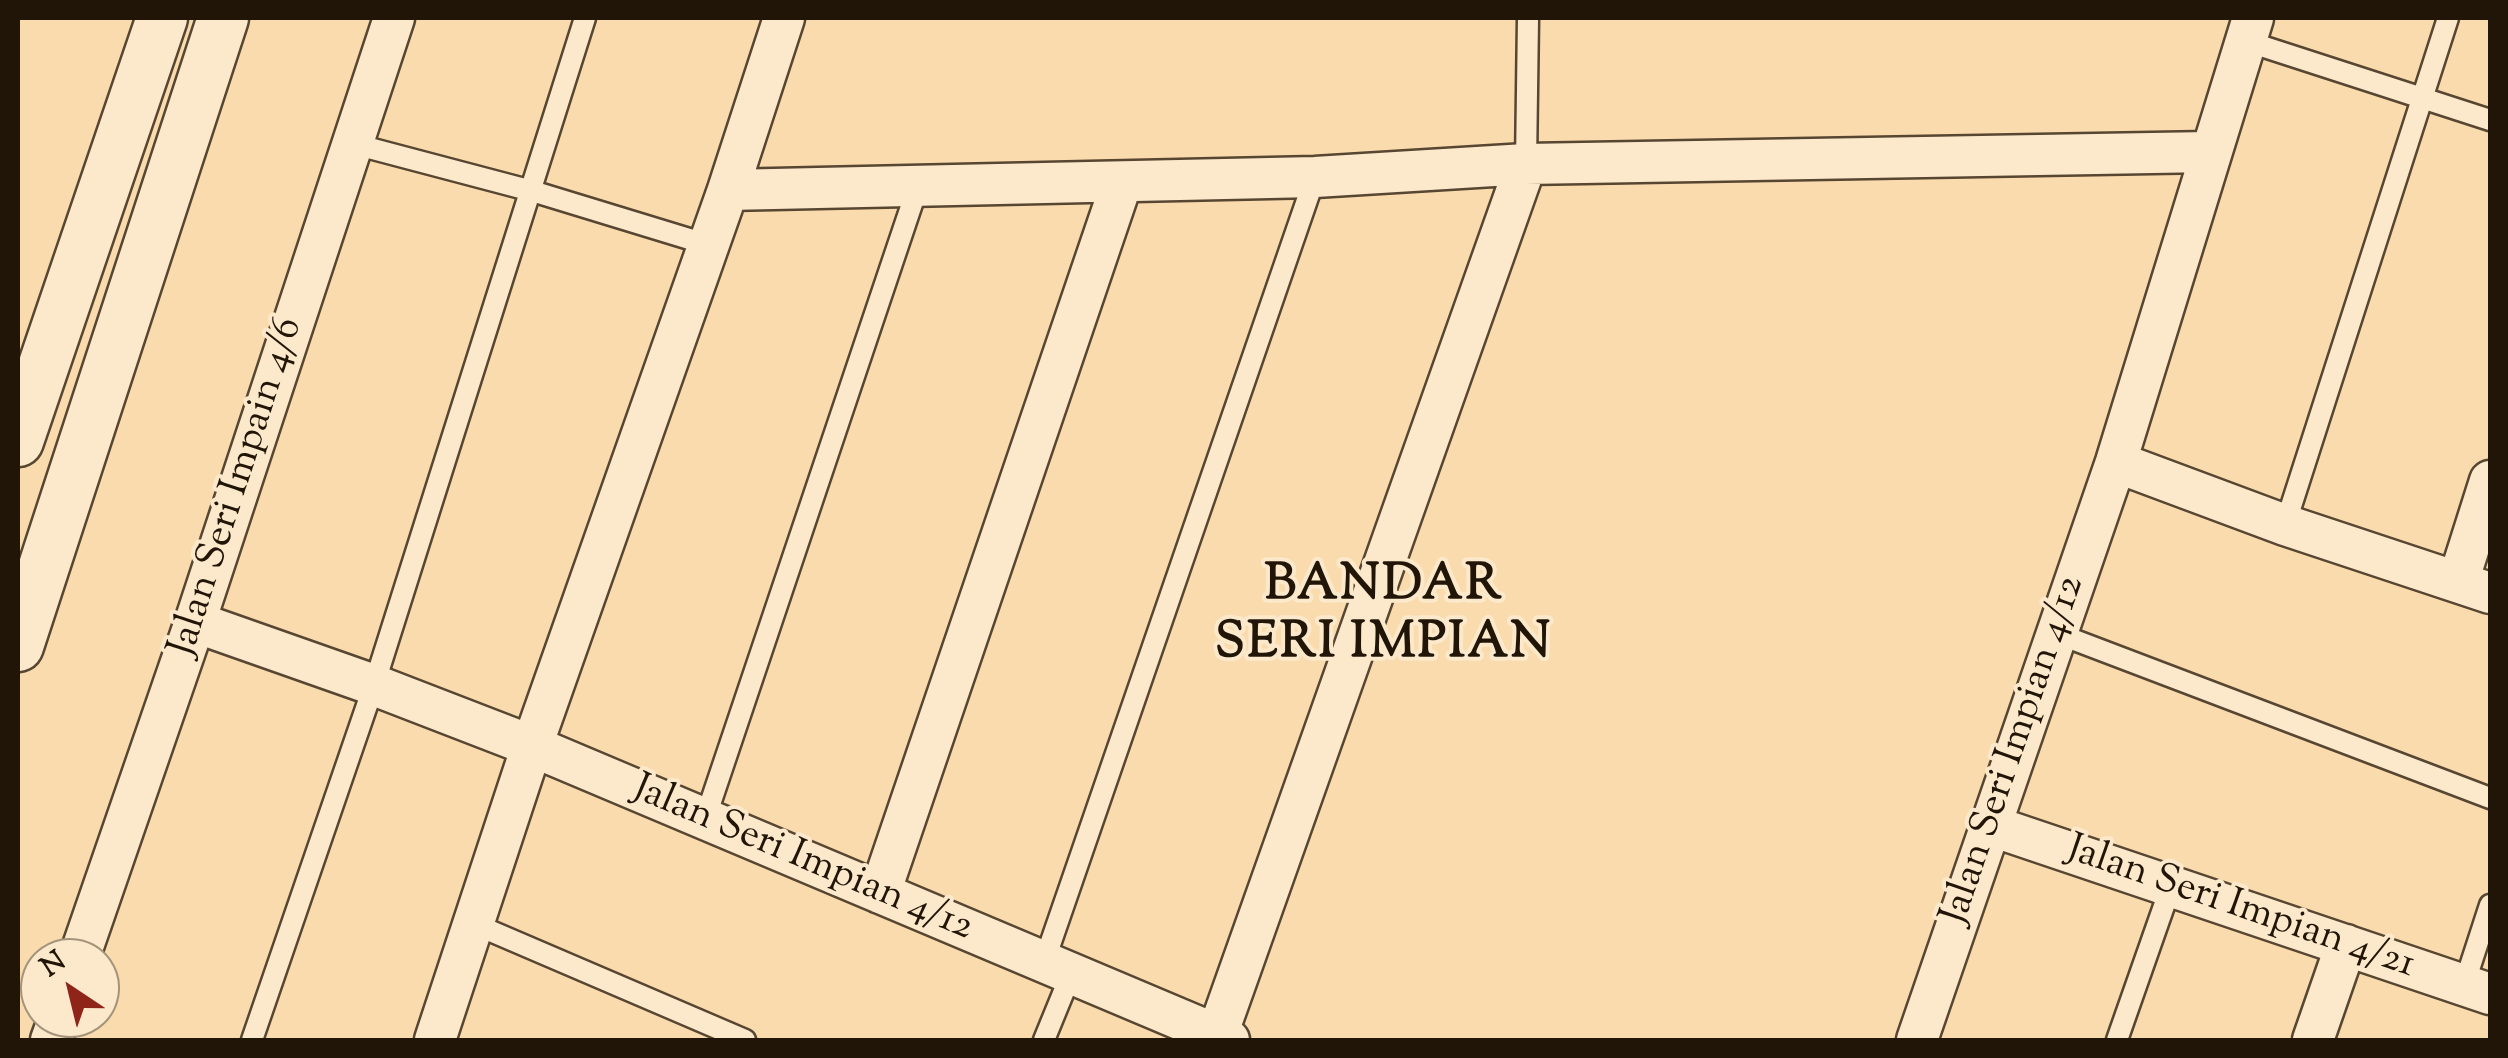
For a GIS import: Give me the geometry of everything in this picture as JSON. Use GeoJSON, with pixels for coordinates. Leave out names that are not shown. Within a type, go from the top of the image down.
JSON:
{"type":"FeatureCollection","features":[{"type":"Feature","properties":{"kind":"street"},"geometry":{"type":"LineString","coordinates":[[18,442],[162,18]]}},
{"type":"Feature","properties":{"kind":"street"},"geometry":{"type":"LineString","coordinates":[[18,646],[223,18]]}},
{"type":"Feature","properties":{"kind":"street","name":"Jalan Seri Impain 4/6"},"geometry":{"type":"LineString","coordinates":[[86,938],[195,622],[394,18]]}},
{"type":"Feature","properties":{"kind":"street"},"geometry":{"type":"LineString","coordinates":[[435,1040],[532,746],[728,190],[784,18]]}},
{"type":"Feature","properties":{"kind":"street","name":"Jalan Seri Impian 4/12"},"geometry":{"type":"LineString","coordinates":[[1917,1040],[2116,462],[2249,29]]}},
{"type":"Feature","properties":{"kind":"street"},"geometry":{"type":"LineString","coordinates":[[728,190],[1315,177],[1526,164],[2209,152]]}},
{"type":"Feature","properties":{"kind":"street"},"geometry":{"type":"LineString","coordinates":[[1223,1038],[1526,164]]}},
{"type":"Feature","properties":{"kind":"street"},"geometry":{"type":"LineString","coordinates":[[880,893],[1122,182]]}},
{"type":"Feature","properties":{"kind":"street"},"geometry":{"type":"LineString","coordinates":[[2116,462],[2285,525],[2474,588],[2490,482]]}},
{"type":"Feature","properties":{"kind":"street","name":"Jalan Seri Impian 4/12"},"geometry":{"type":"LineString","coordinates":[[195,622],[532,746],[1223,1038]]}},
{"type":"Feature","properties":{"kind":"street","name":"Jalan Seri Impian 4/21"},"geometry":{"type":"LineString","coordinates":[[1989,825],[2478,990]]}},
{"type":"Feature","properties":{"kind":"street"},"geometry":{"type":"LineString","coordinates":[[2313,1040],[2346,945]]}},
{"type":"Feature","properties":{"kind":"lane"},"geometry":{"type":"LineString","coordinates":[[252,1040],[374,685],[585,18]]}},
{"type":"Feature","properties":{"kind":"lane"},"geometry":{"type":"LineString","coordinates":[[1526,164],[1528,18]]}},
{"type":"Feature","properties":{"kind":"lane"},"geometry":{"type":"LineString","coordinates":[[2285,525],[2448,18]]}},
{"type":"Feature","properties":{"kind":"lane"},"geometry":{"type":"LineString","coordinates":[[2249,29],[2420,100],[2490,120]]}},
{"type":"Feature","properties":{"kind":"lane"},"geometry":{"type":"LineString","coordinates":[[354,144],[532,191],[708,244]]}},
{"type":"Feature","properties":{"kind":"lane"},"geometry":{"type":"LineString","coordinates":[[1044,1040],[1058,968],[1315,177]]}},
{"type":"Feature","properties":{"kind":"lane"},"geometry":{"type":"LineString","coordinates":[[705,819],[918,186]]}},
{"type":"Feature","properties":{"kind":"lane"},"geometry":{"type":"LineString","coordinates":[[2056,633],[2490,798]]}},
{"type":"Feature","properties":{"kind":"lane"},"geometry":{"type":"LineString","coordinates":[[2117,1040],[2170,886]]}},
{"type":"Feature","properties":{"kind":"lane"},"geometry":{"type":"LineString","coordinates":[[2478,990],[2490,905]]}},
{"type":"Feature","properties":{"kind":"lane"},"geometry":{"type":"LineString","coordinates":[[472,923],[745,1040]]}},
{"type":"Feature","properties":{"kind":"district","name":"BANDAR SERI IMPIAN"},"geometry":{"type":"Point","coordinates":[1384,619]}}]}
